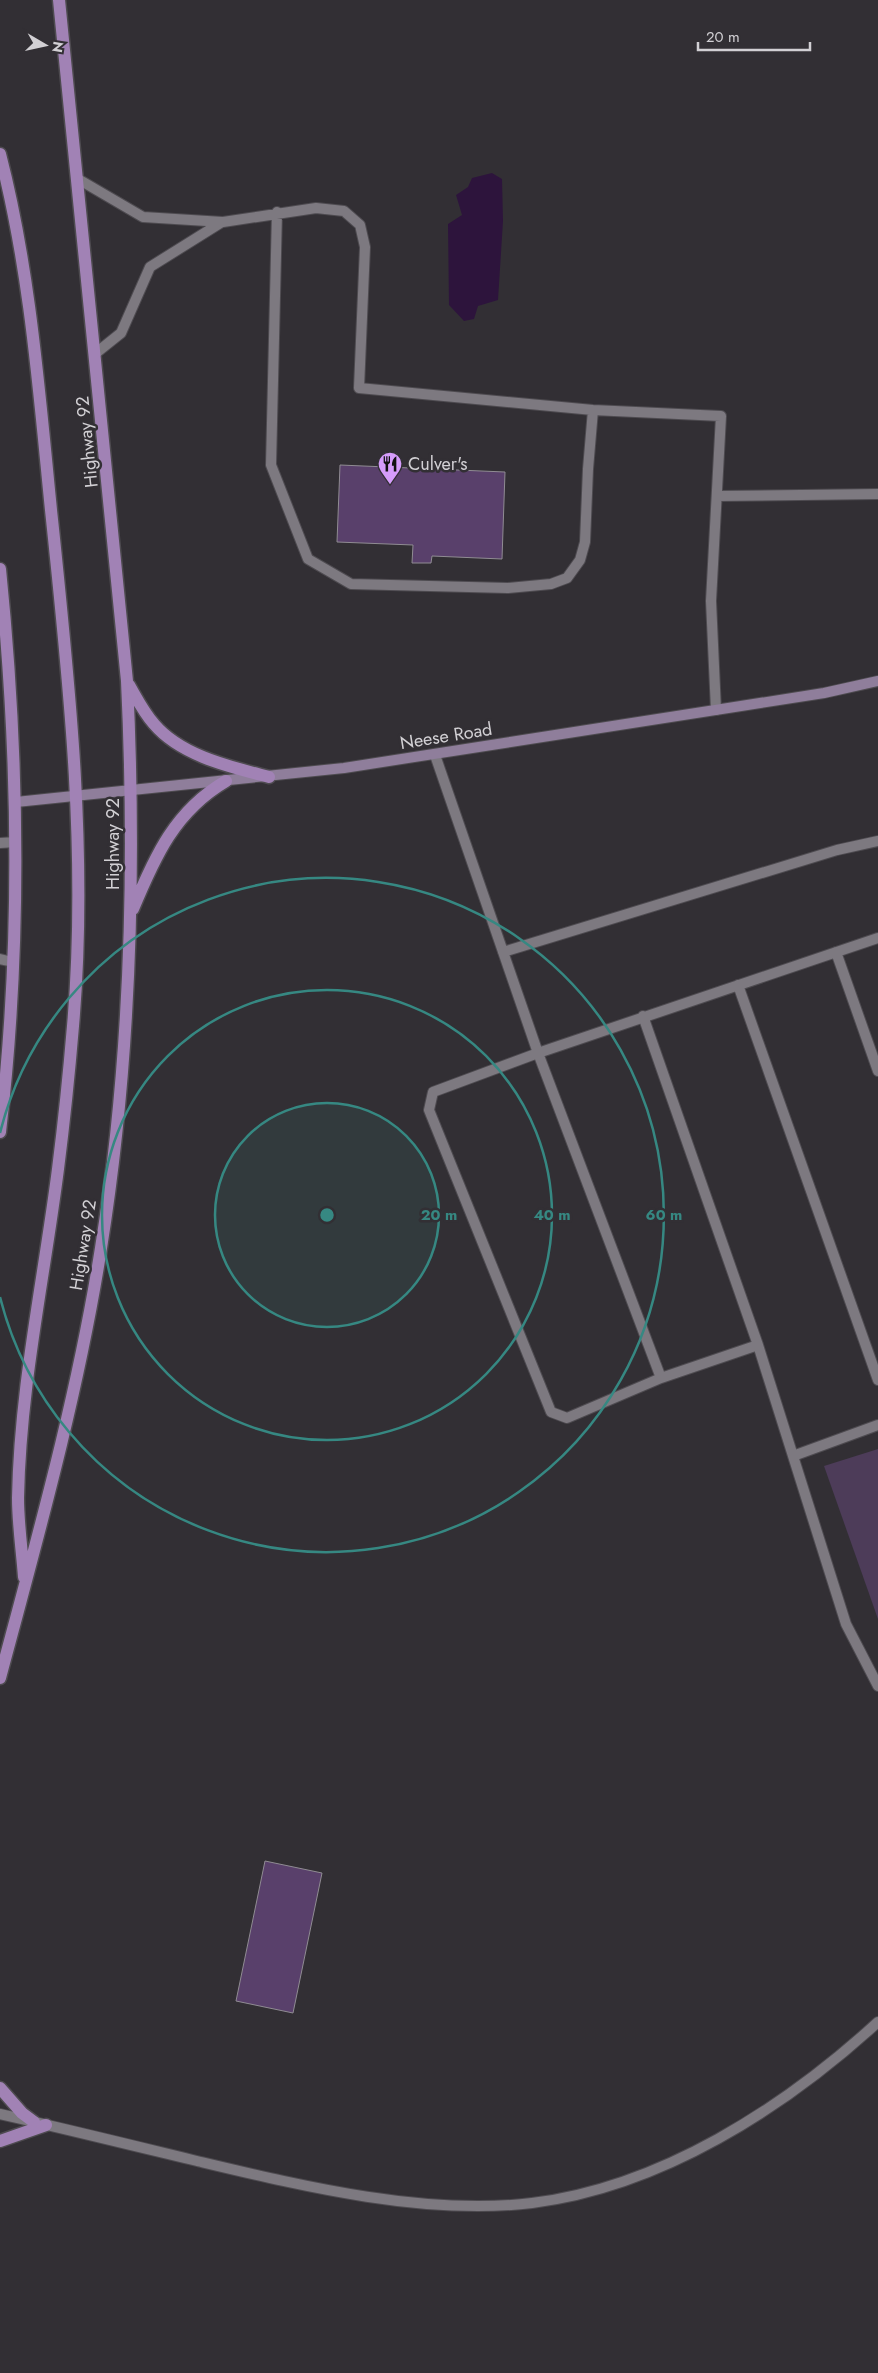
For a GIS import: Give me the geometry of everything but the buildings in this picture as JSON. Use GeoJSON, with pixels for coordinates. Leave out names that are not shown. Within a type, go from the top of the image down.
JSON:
{"type":"FeatureCollection","features":[{"type":"Feature","properties":{"kind":"main road","name":"Highway 92"},"geometry":{"type":"LineString","coordinates":[[0,1678],[25,1586],[79,1367],[101,1249],[122,1078],[130,915],[131,791],[127,681],[96,352],[59,0]]}},
{"type":"Feature","properties":{"kind":"main road"},"geometry":{"type":"LineString","coordinates":[[0,154],[19,240],[28,301],[63,630],[76,797],[78,914],[73,1030],[58,1171],[32,1336],[18,1500],[25,1586]]}},
{"type":"Feature","properties":{"kind":"main road"},"geometry":{"type":"LineString","coordinates":[[0,569],[14,726],[16,802],[13,962],[5,1090],[0,1132]]}},
{"type":"Feature","properties":{"kind":"main road"},"geometry":{"type":"LineString","coordinates":[[127,681],[139,704],[155,726],[176,743],[224,765],[269,777]]}},
{"type":"Feature","properties":{"kind":"main road"},"geometry":{"type":"LineString","coordinates":[[130,915],[159,853],[182,816],[210,791],[226,781]]}},
{"type":"Feature","properties":{"kind":"main road"},"geometry":{"type":"LineString","coordinates":[[0,2088],[22,2113],[40,2123]]}},
{"type":"Feature","properties":{"kind":"main road"},"geometry":{"type":"LineString","coordinates":[[0,2141],[40,2123]]}},
{"type":"Feature","properties":{"kind":"street"},"geometry":{"type":"LineString","coordinates":[[78,179],[143,217],[223,222],[277,212],[316,208],[344,211],[360,225],[364,247],[359,388],[593,410],[721,416],[711,601],[716,710]]}},
{"type":"Feature","properties":{"kind":"street"},"geometry":{"type":"LineString","coordinates":[[277,212],[271,465],[308,558],[351,584],[508,588],[550,584],[567,578],[580,560],[585,542],[593,410]]}},
{"type":"Feature","properties":{"kind":"street"},"geometry":{"type":"LineString","coordinates":[[96,352],[120,333],[150,266],[223,222]]}},
{"type":"Feature","properties":{"kind":"street"},"geometry":{"type":"LineString","coordinates":[[717,496],[878,494]]}},
{"type":"Feature","properties":{"kind":"street","name":"Neese Road"},"geometry":{"type":"LineString","coordinates":[[16,802],[269,777],[434,754],[824,693],[878,681]]}},
{"type":"Feature","properties":{"kind":"street"},"geometry":{"type":"LineString","coordinates":[[434,754],[538,1053],[661,1378]]}},
{"type":"Feature","properties":{"kind":"street"},"geometry":{"type":"LineString","coordinates":[[503,952],[837,850],[878,841]]}},
{"type":"Feature","properties":{"kind":"street"},"geometry":{"type":"LineString","coordinates":[[0,843],[16,842]]}},
{"type":"Feature","properties":{"kind":"street"},"geometry":{"type":"LineString","coordinates":[[758,1345],[661,1378],[567,1418],[551,1412],[429,1110],[434,1092],[643,1016],[878,938]]}},
{"type":"Feature","properties":{"kind":"street"},"geometry":{"type":"LineString","coordinates":[[836,952],[878,1071]]}},
{"type":"Feature","properties":{"kind":"street"},"geometry":{"type":"LineString","coordinates":[[0,960],[13,962]]}},
{"type":"Feature","properties":{"kind":"street"},"geometry":{"type":"LineString","coordinates":[[738,985],[878,1380]]}},
{"type":"Feature","properties":{"kind":"street"},"geometry":{"type":"LineString","coordinates":[[643,1016],[758,1345],[846,1624],[878,1686]]}},
{"type":"Feature","properties":{"kind":"street"},"geometry":{"type":"LineString","coordinates":[[793,1456],[878,1425]]}},
{"type":"Feature","properties":{"kind":"street"},"geometry":{"type":"LineString","coordinates":[[0,2114],[267,2178],[346,2192],[429,2203],[486,2206],[534,2202],[593,2190],[651,2172],[683,2157],[780,2101],[820,2071],[878,2022]]}},
{"type":"Feature","properties":{"kind":"shaded area"},"geometry":{"type":"Polygon","coordinates":[[[492,173],[502,179],[503,221],[498,300],[478,306],[474,319],[464,321],[449,305],[448,224],[462,215],[456,195],[468,187],[472,178],[492,173]]]}},
{"type":"Feature","properties":{"kind":"shaded area"},"geometry":{"type":"Polygon","coordinates":[[[878,1449],[878,1619],[824,1466],[878,1449]]]}},
{"type":"Feature","properties":{"kind":"place","name":"Culver's"},"geometry":{"type":"Point","coordinates":[390,485]}}]}
